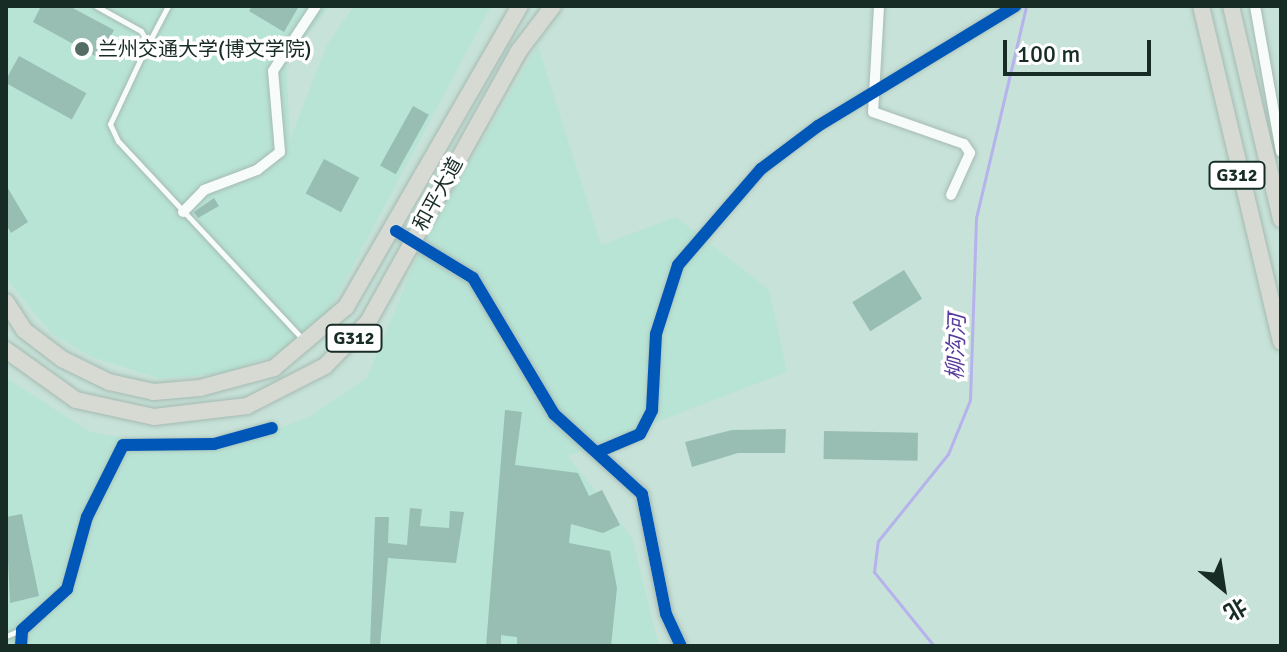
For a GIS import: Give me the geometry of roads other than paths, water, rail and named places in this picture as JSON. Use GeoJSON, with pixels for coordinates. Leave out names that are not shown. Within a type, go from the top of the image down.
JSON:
{"type":"FeatureCollection","features":[{"type":"Feature","properties":{"kind":"highway","name":"和平大道"},"geometry":{"type":"LineString","coordinates":[[6,302],[24,330],[62,359],[109,382],[154,392],[240,380],[309,344],[346,307],[396,231],[520,6]]}},
{"type":"Feature","properties":{"kind":"highway","name":"和平大道"},"geometry":{"type":"LineString","coordinates":[[6,350],[100,408],[154,417],[247,406],[283,392],[347,347],[412,240],[518,52],[553,6]]}},
{"type":"Feature","properties":{"kind":"highway","name":"G312"},"geometry":{"type":"LineString","coordinates":[[1201,6],[1281,342]]}},
{"type":"Feature","properties":{"kind":"highway","name":"G312"},"geometry":{"type":"LineString","coordinates":[[1231,6],[1281,219]]}},
{"type":"Feature","properties":{"kind":"street"},"geometry":{"type":"LineString","coordinates":[[183,212],[204,190],[257,170],[280,152],[273,71],[316,6]]}},
{"type":"Feature","properties":{"kind":"street"},"geometry":{"type":"LineString","coordinates":[[879,6],[880,90],[873,112],[970,153],[951,195]]}},
{"type":"Feature","properties":{"kind":"street"},"geometry":{"type":"LineString","coordinates":[[600,451],[625,446],[652,410],[656,334],[678,265],[761,169],[1015,6]]}},
{"type":"Feature","properties":{"kind":"street"},"geometry":{"type":"LineString","coordinates":[[1255,6],[1281,152]]}},
{"type":"Feature","properties":{"kind":"street"},"geometry":{"type":"LineString","coordinates":[[396,231],[473,278],[554,414],[600,451],[642,494],[652,519],[666,614],[681,646]]}},
{"type":"Feature","properties":{"kind":"street"},"geometry":{"type":"LineString","coordinates":[[21,646],[22,630],[67,589],[87,517],[123,445],[214,444],[272,428]]}},
{"type":"Feature","properties":{"kind":"lane"},"geometry":{"type":"LineString","coordinates":[[96,6],[141,31],[148,43]]}},
{"type":"Feature","properties":{"kind":"lane"},"geometry":{"type":"LineString","coordinates":[[168,6],[110,124],[183,212],[309,344]]}},
{"type":"Feature","properties":{"kind":"lane"},"geometry":{"type":"LineString","coordinates":[[6,636],[22,630]]}},
{"type":"Feature","properties":{"kind":"waterway","name":"柳沟河"},"geometry":{"type":"LineString","coordinates":[[934,646],[874,572],[878,541],[948,454],[970,400],[976,218],[1026,6]]}},
{"type":"Feature","properties":{"kind":"place","name":"兰州交通大学(博文学院)"},"geometry":{"type":"Point","coordinates":[82,49]}}]}
